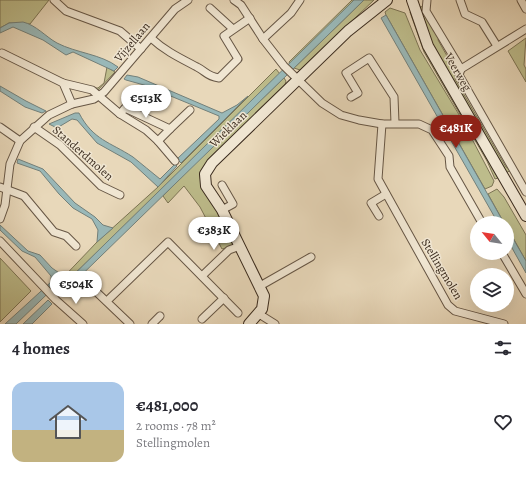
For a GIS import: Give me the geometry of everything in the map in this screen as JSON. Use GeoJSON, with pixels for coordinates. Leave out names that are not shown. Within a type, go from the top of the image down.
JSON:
{"type":"FeatureCollection","features":[{"type":"Feature","properties":{"kind":"street"},"geometry":{"type":"LineString","coordinates":[[54,0],[66,11],[120,31],[142,49]]}},
{"type":"Feature","properties":{"kind":"street","name":"Vijzellaan"},"geometry":{"type":"LineString","coordinates":[[0,219],[5,206],[3,188],[10,164],[20,141],[49,115],[72,104],[99,96],[142,49],[175,9],[188,0]]}},
{"type":"Feature","properties":{"kind":"street"},"geometry":{"type":"LineString","coordinates":[[234,0],[241,4],[263,39],[284,66],[322,103],[341,115],[359,120],[382,124],[419,124],[432,130],[449,156],[450,167],[478,216]]}},
{"type":"Feature","properties":{"kind":"street"},"geometry":{"type":"LineString","coordinates":[[263,39],[291,14],[300,0]]}},
{"type":"Feature","properties":{"kind":"street","name":"Wieklaan"},"geometry":{"type":"LineString","coordinates":[[259,314],[264,303],[264,296],[222,210],[206,186],[205,174],[212,163],[295,77],[348,31],[388,0]]}},
{"type":"Feature","properties":{"kind":"street","name":"Veerweg"},"geometry":{"type":"LineString","coordinates":[[412,0],[428,46],[526,216]]}},
{"type":"Feature","properties":{"kind":"street"},"geometry":{"type":"LineString","coordinates":[[427,0],[426,10],[461,69]]}},
{"type":"Feature","properties":{"kind":"street"},"geometry":{"type":"LineString","coordinates":[[460,0],[465,14],[482,22],[497,46]]}},
{"type":"Feature","properties":{"kind":"street"},"geometry":{"type":"LineString","coordinates":[[520,0],[526,9]]}},
{"type":"Feature","properties":{"kind":"street"},"geometry":{"type":"LineString","coordinates":[[210,8],[233,29]]}},
{"type":"Feature","properties":{"kind":"street"},"geometry":{"type":"LineString","coordinates":[[151,38],[166,52],[199,68],[209,77],[219,78],[238,60],[224,36],[250,18]]}},
{"type":"Feature","properties":{"kind":"street"},"geometry":{"type":"LineString","coordinates":[[526,29],[461,69],[459,75],[526,192]]}},
{"type":"Feature","properties":{"kind":"street"},"geometry":{"type":"LineString","coordinates":[[2,52],[63,83],[92,90],[120,114],[146,130],[158,141],[175,161]]}},
{"type":"Feature","properties":{"kind":"street"},"geometry":{"type":"LineString","coordinates":[[351,97],[358,93],[346,73],[369,58],[394,97],[395,123]]}},
{"type":"Feature","properties":{"kind":"street"},"geometry":{"type":"LineString","coordinates":[[63,83],[72,104]]}},
{"type":"Feature","properties":{"kind":"street"},"geometry":{"type":"LineString","coordinates":[[120,114],[125,108],[170,129]]}},
{"type":"Feature","properties":{"kind":"street"},"geometry":{"type":"LineString","coordinates":[[158,141],[190,110]]}},
{"type":"Feature","properties":{"kind":"street","name":"Stellingmolen"},"geometry":{"type":"LineString","coordinates":[[382,124],[378,179],[451,308],[504,324]]}},
{"type":"Feature","properties":{"kind":"street"},"geometry":{"type":"LineString","coordinates":[[0,127],[20,141]]}},
{"type":"Feature","properties":{"kind":"street","name":"Standerdmolen"},"geometry":{"type":"LineString","coordinates":[[34,127],[60,144],[101,186],[120,195]]}},
{"type":"Feature","properties":{"kind":"street"},"geometry":{"type":"LineString","coordinates":[[222,185],[233,204],[222,210]]}},
{"type":"Feature","properties":{"kind":"street"},"geometry":{"type":"LineString","coordinates":[[3,188],[24,196],[54,232],[66,236],[76,246]]}},
{"type":"Feature","properties":{"kind":"street"},"geometry":{"type":"LineString","coordinates":[[379,216],[371,203],[386,194]]}},
{"type":"Feature","properties":{"kind":"street"},"geometry":{"type":"LineString","coordinates":[[0,241],[44,288],[82,324]]}},
{"type":"Feature","properties":{"kind":"street"},"geometry":{"type":"LineString","coordinates":[[107,301],[168,242],[238,313]]}},
{"type":"Feature","properties":{"kind":"street"},"geometry":{"type":"LineString","coordinates":[[202,276],[229,250],[240,246]]}},
{"type":"Feature","properties":{"kind":"street"},"geometry":{"type":"LineString","coordinates":[[260,286],[311,257]]}},
{"type":"Feature","properties":{"kind":"street"},"geometry":{"type":"LineString","coordinates":[[506,260],[526,294]]}},
{"type":"Feature","properties":{"kind":"street"},"geometry":{"type":"LineString","coordinates":[[86,282],[107,301],[128,324]]}},
{"type":"Feature","properties":{"kind":"street"},"geometry":{"type":"LineString","coordinates":[[202,319],[224,298]]}},
{"type":"Feature","properties":{"kind":"street"},"geometry":{"type":"LineString","coordinates":[[248,324],[259,314],[275,324]]}},
{"type":"Feature","properties":{"kind":"street"},"geometry":{"type":"LineString","coordinates":[[152,324],[160,316]]}},
{"type":"Feature","properties":{"kind":"shaded area"},"geometry":{"type":"Polygon","coordinates":[[[0,0],[49,0],[30,24],[9,23],[0,28],[0,0]]]}},
{"type":"Feature","properties":{"kind":"shaded area"},"geometry":{"type":"Polygon","coordinates":[[[352,0],[354,0],[290,64],[289,62],[352,0]]]}},
{"type":"Feature","properties":{"kind":"shaded area"},"geometry":{"type":"Polygon","coordinates":[[[364,0],[374,0],[300,70],[294,68],[364,0]]]}},
{"type":"Feature","properties":{"kind":"shaded area"},"geometry":{"type":"Polygon","coordinates":[[[425,6],[439,37],[438,40],[451,63],[455,64],[457,69],[455,79],[506,167],[511,170],[506,173],[434,51],[420,7],[425,6]]]}},
{"type":"Feature","properties":{"kind":"shaded area"},"geometry":{"type":"Polygon","coordinates":[[[390,8],[405,13],[420,50],[461,118],[494,181],[492,186],[485,189],[386,15],[385,12],[390,8]]]}},
{"type":"Feature","properties":{"kind":"shaded area"},"geometry":{"type":"Polygon","coordinates":[[[411,11],[498,178],[495,179],[487,161],[424,52],[410,12],[411,11]]]}},
{"type":"Feature","properties":{"kind":"shaded area"},"geometry":{"type":"Polygon","coordinates":[[[526,38],[524,65],[526,69],[526,82],[508,51],[526,38]]]}},
{"type":"Feature","properties":{"kind":"shaded area"},"geometry":{"type":"Polygon","coordinates":[[[107,67],[115,72],[96,92],[95,88],[98,88],[104,83],[107,67]]]}},
{"type":"Feature","properties":{"kind":"shaded area"},"geometry":{"type":"Polygon","coordinates":[[[276,69],[280,74],[57,291],[56,285],[97,242],[158,187],[276,69]]]}},
{"type":"Feature","properties":{"kind":"shaded area"},"geometry":{"type":"Polygon","coordinates":[[[284,78],[286,81],[285,85],[208,160],[200,175],[201,184],[218,210],[234,243],[233,246],[222,249],[200,207],[184,186],[168,203],[163,196],[195,163],[284,78]]]}},
{"type":"Feature","properties":{"kind":"shaded area"},"geometry":{"type":"Polygon","coordinates":[[[497,189],[504,197],[526,235],[526,261],[514,240],[514,216],[500,216],[488,194],[497,189]]]}},
{"type":"Feature","properties":{"kind":"shaded area"},"geometry":{"type":"Polygon","coordinates":[[[0,258],[31,291],[0,322],[0,258]]]}},
{"type":"Feature","properties":{"kind":"water"},"geometry":{"type":"Polygon","coordinates":[[[354,0],[364,0],[61,295],[57,291],[354,0]]]}},
{"type":"Feature","properties":{"kind":"water"},"geometry":{"type":"Polygon","coordinates":[[[386,15],[500,216],[494,216],[381,18],[386,15]]]}},
{"type":"Feature","properties":{"kind":"water"},"geometry":{"type":"Polygon","coordinates":[[[23,22],[32,26],[57,43],[104,59],[118,67],[114,71],[73,52],[66,55],[43,40],[13,27],[0,33],[0,28],[9,23],[23,22]]]}},
{"type":"Feature","properties":{"kind":"water"},"geometry":{"type":"Polygon","coordinates":[[[127,75],[138,77],[222,113],[237,105],[248,96],[181,163],[177,159],[219,119],[219,116],[144,85],[124,79],[127,75]]]}},
{"type":"Feature","properties":{"kind":"water"},"geometry":{"type":"Polygon","coordinates":[[[0,86],[46,111],[42,113],[25,107],[0,91],[0,86]]]}},
{"type":"Feature","properties":{"kind":"water"},"geometry":{"type":"Polygon","coordinates":[[[75,113],[79,113],[84,122],[96,135],[133,157],[160,179],[175,164],[177,166],[158,187],[131,162],[97,143],[77,120],[72,119],[57,128],[49,124],[75,113]]]}},
{"type":"Feature","properties":{"kind":"water"},"geometry":{"type":"Polygon","coordinates":[[[18,159],[43,169],[75,203],[95,217],[103,225],[113,228],[97,242],[98,230],[92,219],[73,208],[40,171],[17,163],[18,159]]]}},
{"type":"Feature","properties":{"kind":"water"},"geometry":{"type":"Polygon","coordinates":[[[0,225],[28,251],[40,255],[52,268],[65,277],[16,324],[5,324],[51,282],[51,276],[35,257],[22,251],[0,230],[0,225]]]}},
{"type":"Feature","properties":{"kind":"water"},"geometry":{"type":"Polygon","coordinates":[[[514,240],[526,261],[526,273],[514,252],[514,240]]]}},
{"type":"Feature","properties":{"kind":"water"},"geometry":{"type":"Polygon","coordinates":[[[48,300],[52,304],[32,324],[23,324],[48,300]]]}}]}
